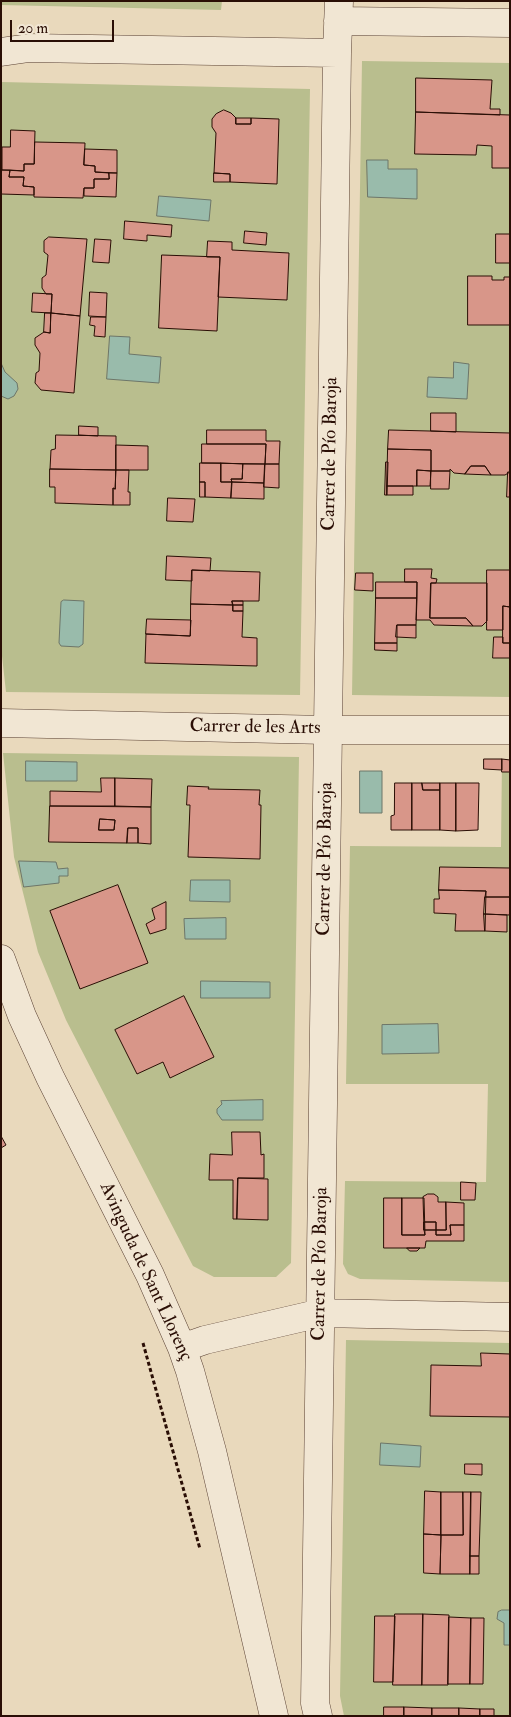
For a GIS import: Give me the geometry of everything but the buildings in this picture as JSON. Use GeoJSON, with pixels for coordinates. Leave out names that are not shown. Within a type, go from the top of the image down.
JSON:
{"type":"FeatureCollection","features":[{"type":"Feature","properties":{"kind":"street"},"geometry":{"type":"LineString","coordinates":[[338,11],[510,23]]}},
{"type":"Feature","properties":{"kind":"street","name":"Carrer de Pío Baroja"},"geometry":{"type":"LineString","coordinates":[[318,1716],[315,1703],[338,11]]}},
{"type":"Feature","properties":{"kind":"street"},"geometry":{"type":"LineString","coordinates":[[1,42],[29,48]]}},
{"type":"Feature","properties":{"kind":"street"},"geometry":{"type":"LineString","coordinates":[[1,52],[29,48],[336,52]]}},
{"type":"Feature","properties":{"kind":"street","name":"Carrer de les Arts"},"geometry":{"type":"LineString","coordinates":[[1,723],[327,730],[510,730]]}},
{"type":"Feature","properties":{"kind":"street","name":"Avinguda de Sant Llorenç"},"geometry":{"type":"LineString","coordinates":[[1,959],[22,1016],[50,1077],[150,1275],[182,1348],[212,1450],[274,1716]]}},
{"type":"Feature","properties":{"kind":"street"},"geometry":{"type":"LineString","coordinates":[[182,1348],[205,1340],[320,1313],[510,1317]]}},
{"type":"Feature","properties":{"kind":"path"},"geometry":{"type":"LineString","coordinates":[[142,1340],[200,1552]]}},
{"type":"Feature","properties":{"kind":"green space"},"geometry":{"type":"Polygon","coordinates":[[[1,1],[222,1],[221,10],[1,5],[1,1]]]}},
{"type":"Feature","properties":{"kind":"green space"},"geometry":{"type":"Polygon","coordinates":[[[362,61],[510,63],[510,697],[352,695],[362,61]]]}},
{"type":"Feature","properties":{"kind":"green space"},"geometry":{"type":"Polygon","coordinates":[[[1,82],[310,89],[300,695],[6,692],[1,647],[1,82]]]}},
{"type":"Feature","properties":{"kind":"green space"},"geometry":{"type":"Polygon","coordinates":[[[3,753],[299,757],[291,1263],[276,1277],[214,1277],[193,1266],[66,1020],[38,952],[14,857],[3,753]]]}},
{"type":"Feature","properties":{"kind":"green space"},"geometry":{"type":"Polygon","coordinates":[[[502,759],[510,760],[510,1282],[360,1279],[348,1274],[343,1264],[345,1181],[486,1182],[488,1084],[346,1084],[350,846],[501,847],[502,759]]]}},
{"type":"Feature","properties":{"kind":"green space"},"geometry":{"type":"Polygon","coordinates":[[[346,1340],[510,1343],[510,1716],[344,1716],[340,1696],[346,1340]]]}},
{"type":"Feature","properties":{"kind":"shaded area"},"geometry":{"type":"Polygon","coordinates":[[[367,160],[388,160],[388,169],[417,169],[417,199],[368,197],[367,160]]]}},
{"type":"Feature","properties":{"kind":"shaded area"},"geometry":{"type":"Polygon","coordinates":[[[159,196],[211,200],[209,221],[157,216],[159,196]]]}},
{"type":"Feature","properties":{"kind":"shaded area"},"geometry":{"type":"Polygon","coordinates":[[[110,336],[130,337],[129,354],[161,357],[159,383],[107,379],[110,336]]]}},
{"type":"Feature","properties":{"kind":"shaded area"},"geometry":{"type":"Polygon","coordinates":[[[454,362],[469,364],[467,399],[427,397],[428,377],[453,378],[454,362]]]}},
{"type":"Feature","properties":{"kind":"shaded area"},"geometry":{"type":"Polygon","coordinates":[[[1,363],[5,372],[17,383],[18,389],[14,396],[8,399],[1,396],[1,363]]]}},
{"type":"Feature","properties":{"kind":"shaded area"},"geometry":{"type":"Polygon","coordinates":[[[64,600],[84,601],[83,644],[79,647],[61,646],[59,643],[61,602],[64,600]]]}},
{"type":"Feature","properties":{"kind":"shaded area"},"geometry":{"type":"Polygon","coordinates":[[[26,761],[77,762],[77,781],[26,781],[26,761]]]}},
{"type":"Feature","properties":{"kind":"shaded area"},"geometry":{"type":"Polygon","coordinates":[[[360,771],[382,771],[382,813],[360,813],[360,771]]]}},
{"type":"Feature","properties":{"kind":"shaded area"},"geometry":{"type":"Polygon","coordinates":[[[19,861],[56,862],[58,869],[68,868],[68,876],[59,876],[59,883],[24,887],[19,861]]]}},
{"type":"Feature","properties":{"kind":"shaded area"},"geometry":{"type":"Polygon","coordinates":[[[191,880],[230,880],[230,902],[190,901],[191,880]]]}},
{"type":"Feature","properties":{"kind":"shaded area"},"geometry":{"type":"Polygon","coordinates":[[[226,918],[226,939],[185,939],[184,919],[226,918]]]}},
{"type":"Feature","properties":{"kind":"shaded area"},"geometry":{"type":"Polygon","coordinates":[[[201,981],[270,982],[270,998],[201,998],[201,981]]]}},
{"type":"Feature","properties":{"kind":"shaded area"},"geometry":{"type":"Polygon","coordinates":[[[438,1024],[439,1053],[382,1054],[382,1025],[438,1024]]]}},
{"type":"Feature","properties":{"kind":"shaded area"},"geometry":{"type":"Polygon","coordinates":[[[263,1100],[263,1120],[222,1120],[217,1113],[217,1109],[222,1104],[221,1101],[263,1100]]]}},
{"type":"Feature","properties":{"kind":"shaded area"},"geometry":{"type":"Polygon","coordinates":[[[381,1443],[421,1446],[420,1467],[380,1465],[381,1443]]]}},
{"type":"Feature","properties":{"kind":"shaded area"},"geometry":{"type":"Polygon","coordinates":[[[510,1610],[510,1645],[504,1645],[504,1623],[497,1619],[498,1612],[510,1610]]]}}]}
